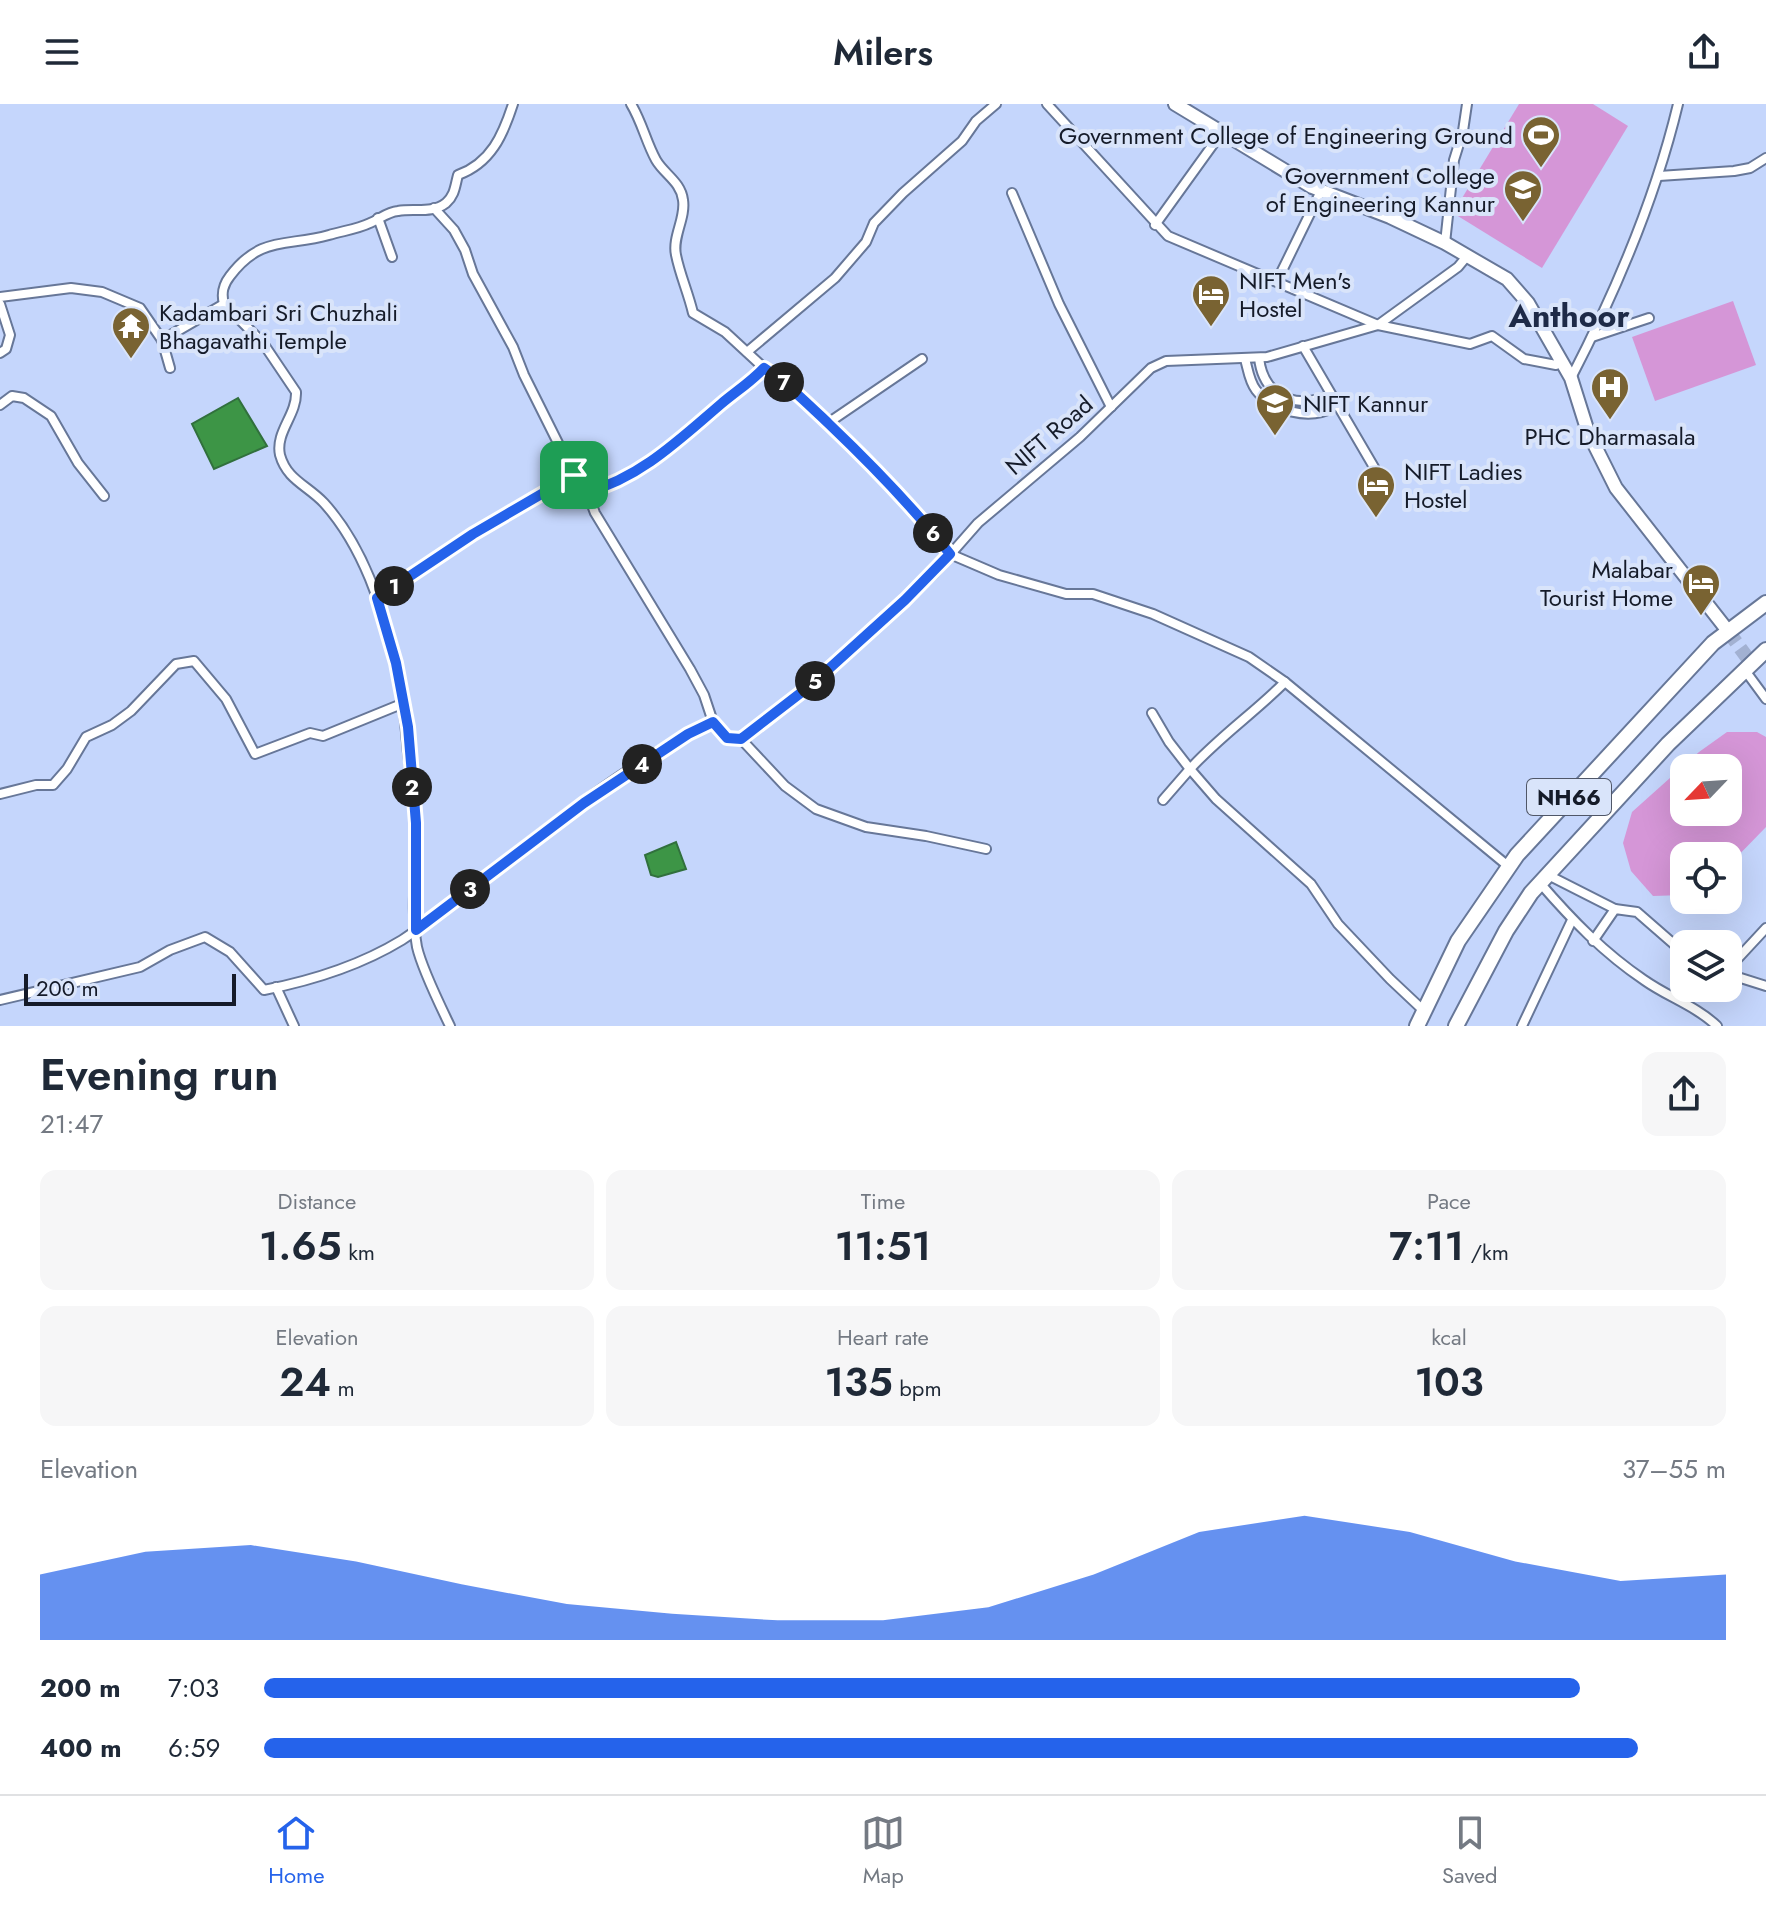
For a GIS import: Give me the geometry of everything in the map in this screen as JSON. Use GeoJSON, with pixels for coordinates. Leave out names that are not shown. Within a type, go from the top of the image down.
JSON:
{"type":"FeatureCollection","features":[{"type":"Feature","properties":{"kind":"highway","name":"NH66"},"geometry":{"type":"LineString","coordinates":[[1417,1026],[1458,941],[1508,866],[1713,643],[1766,603]]}},
{"type":"Feature","properties":{"kind":"highway","name":"NH66"},"geometry":{"type":"LineString","coordinates":[[1456,1026],[1506,931],[1544,879],[1668,744],[1766,650]]}},
{"type":"Feature","properties":{"kind":"main road"},"geometry":{"type":"LineString","coordinates":[[1175,104],[1284,173],[1445,243],[1507,279],[1528,303],[1571,378],[1588,432],[1616,488],[1728,631]]}},
{"type":"Feature","properties":{"kind":"street"},"geometry":{"type":"LineString","coordinates":[[450,1026],[418,950],[416,823],[404,703],[377,598],[364,565],[336,520],[323,502],[290,477],[283,465],[279,450],[281,434],[293,413],[296,392],[263,343],[224,304],[222,296],[224,283],[236,267],[266,246],[325,236],[370,224],[400,210],[444,205],[453,195],[458,175],[481,162],[494,149],[513,104]]}},
{"type":"Feature","properties":{"kind":"street"},"geometry":{"type":"LineString","coordinates":[[631,104],[658,163],[675,180],[683,198],[675,253],[693,313],[725,332],[828,423],[884,478],[950,554],[999,575],[1066,594],[1093,594],[1153,614],[1249,657],[1285,682],[1508,866]]}},
{"type":"Feature","properties":{"kind":"street"},"geometry":{"type":"LineString","coordinates":[[747,352],[835,278],[866,242],[874,223],[962,141],[976,121],[996,104]]}},
{"type":"Feature","properties":{"kind":"street"},"geometry":{"type":"LineString","coordinates":[[1047,104],[1168,236],[1378,325],[1470,344],[1492,336],[1524,359],[1556,365],[1560,358]]}},
{"type":"Feature","properties":{"kind":"street"},"geometry":{"type":"LineString","coordinates":[[1445,243],[1454,160],[1467,104]]}},
{"type":"Feature","properties":{"kind":"street"},"geometry":{"type":"LineString","coordinates":[[1571,378],[1610,303],[1659,176],[1678,104]]}},
{"type":"Feature","properties":{"kind":"street"},"geometry":{"type":"LineString","coordinates":[[1155,225],[1222,132]]}},
{"type":"Feature","properties":{"kind":"street"},"geometry":{"type":"LineString","coordinates":[[1659,176],[1734,171],[1750,168],[1766,158]]}},
{"type":"Feature","properties":{"kind":"street"},"geometry":{"type":"LineString","coordinates":[[1277,281],[1321,191]]}},
{"type":"Feature","properties":{"kind":"street"},"geometry":{"type":"LineString","coordinates":[[1012,193],[1059,304],[1111,407]]}},
{"type":"Feature","properties":{"kind":"street"},"geometry":{"type":"LineString","coordinates":[[434,208],[454,230],[465,250],[473,274],[513,347],[574,475],[587,492],[595,513],[690,669],[704,695],[713,722],[727,738],[741,739],[785,786],[816,809],[866,827],[986,849]]}},
{"type":"Feature","properties":{"kind":"street"},"geometry":{"type":"LineString","coordinates":[[378,218],[392,257]]}},
{"type":"Feature","properties":{"kind":"street","name":"NIFT Road"},"geometry":{"type":"LineString","coordinates":[[741,739],[811,685],[905,600],[978,523],[1080,437],[1151,368],[1166,361],[1259,358],[1378,325],[1458,267],[1468,255]]}},
{"type":"Feature","properties":{"kind":"street"},"geometry":{"type":"LineString","coordinates":[[0,297],[71,288],[102,292],[140,308],[162,340],[170,368]]}},
{"type":"Feature","properties":{"kind":"street"},"geometry":{"type":"LineString","coordinates":[[0,304],[10,335],[6,349],[0,353]]}},
{"type":"Feature","properties":{"kind":"street"},"geometry":{"type":"LineString","coordinates":[[162,340],[224,304]]}},
{"type":"Feature","properties":{"kind":"street"},"geometry":{"type":"LineString","coordinates":[[1592,337],[1649,318]]}},
{"type":"Feature","properties":{"kind":"street"},"geometry":{"type":"LineString","coordinates":[[1303,346],[1385,486]]}},
{"type":"Feature","properties":{"kind":"street"},"geometry":{"type":"LineString","coordinates":[[1245,359],[1253,387],[1287,412],[1325,411],[1333,407],[1328,397],[1302,401],[1278,393],[1264,381],[1259,358]]}},
{"type":"Feature","properties":{"kind":"street"},"geometry":{"type":"LineString","coordinates":[[828,423],[922,359]]}},
{"type":"Feature","properties":{"kind":"street"},"geometry":{"type":"LineString","coordinates":[[587,492],[627,477],[664,452],[764,368]]}},
{"type":"Feature","properties":{"kind":"street"},"geometry":{"type":"LineString","coordinates":[[0,405],[12,396],[24,398],[51,416],[78,463],[104,496]]}},
{"type":"Feature","properties":{"kind":"street"},"geometry":{"type":"LineString","coordinates":[[377,598],[473,534],[574,475]]}},
{"type":"Feature","properties":{"kind":"street"},"geometry":{"type":"LineString","coordinates":[[0,794],[36,785],[53,785],[67,769],[86,737],[112,725],[131,711],[176,664],[194,661],[226,699],[255,754],[310,733],[323,736],[404,703]]}},
{"type":"Feature","properties":{"kind":"street"},"geometry":{"type":"LineString","coordinates":[[1744,669],[1766,699]]}},
{"type":"Feature","properties":{"kind":"street"},"geometry":{"type":"LineString","coordinates":[[1163,800],[1230,729],[1285,682]]}},
{"type":"Feature","properties":{"kind":"street"},"geometry":{"type":"LineString","coordinates":[[1152,713],[1169,742],[1216,799],[1311,884],[1338,924],[1424,1011]]}},
{"type":"Feature","properties":{"kind":"street"},"geometry":{"type":"LineString","coordinates":[[0,1000],[140,967],[170,950],[205,937],[230,952],[264,990],[340,968],[384,950],[416,930],[584,803],[688,734],[713,722]]}},
{"type":"Feature","properties":{"kind":"street"},"geometry":{"type":"LineString","coordinates":[[1544,879],[1615,909],[1637,912],[1670,941]]}},
{"type":"Feature","properties":{"kind":"street"},"geometry":{"type":"LineString","coordinates":[[1544,879],[1572,920],[1593,941],[1645,981],[1705,1015],[1717,1026]]}},
{"type":"Feature","properties":{"kind":"street"},"geometry":{"type":"LineString","coordinates":[[1593,941],[1615,909]]}},
{"type":"Feature","properties":{"kind":"street"},"geometry":{"type":"LineString","coordinates":[[1522,1026],[1572,920]]}},
{"type":"Feature","properties":{"kind":"street"},"geometry":{"type":"LineString","coordinates":[[1742,955],[1766,928]]}},
{"type":"Feature","properties":{"kind":"street"},"geometry":{"type":"LineString","coordinates":[[1742,977],[1766,986]]}},
{"type":"Feature","properties":{"kind":"street"},"geometry":{"type":"LineString","coordinates":[[276,987],[294,1026]]}},
{"type":"Feature","properties":{"kind":"shaded area","name":"Government College of Engineering Ground"},"geometry":{"type":"Polygon","coordinates":[[[1519,104],[1593,104],[1628,126],[1542,268],[1453,213],[1519,104]]]}},
{"type":"Feature","properties":{"kind":"shaded area"},"geometry":{"type":"Polygon","coordinates":[[[1733,301],[1756,365],[1655,401],[1632,337],[1733,301]]]}},
{"type":"Feature","properties":{"kind":"shaded area"},"geometry":{"type":"Polygon","coordinates":[[[238,398],[267,446],[214,469],[192,424],[238,398]]]}},
{"type":"Feature","properties":{"kind":"shaded area"},"geometry":{"type":"Polygon","coordinates":[[[1727,732],[1757,732],[1766,737],[1766,827],[1742,852],[1742,842],[1670,842],[1670,895],[1653,896],[1631,871],[1623,843],[1632,812],[1670,778],[1670,826],[1742,826],[1742,754],[1697,754],[1727,732]]]}},
{"type":"Feature","properties":{"kind":"shaded area"},"geometry":{"type":"Polygon","coordinates":[[[676,842],[686,869],[658,877],[651,875],[645,855],[676,842]]]}},
{"type":"Feature","properties":{"kind":"tunnel"},"geometry":{"type":"LineString","coordinates":[[1728,631],[1751,663]]}},
{"type":"Feature","properties":{"kind":"place","name":"Government College of Engineering Ground"},"geometry":{"type":"Point","coordinates":[1541,169]}},
{"type":"Feature","properties":{"kind":"place","name":"Government College of Engineering Kannur"},"geometry":{"type":"Point","coordinates":[1523,223]}},
{"type":"Feature","properties":{"kind":"place","name":"NIFT Men's Hostel"},"geometry":{"type":"Point","coordinates":[1211,328]}},
{"type":"Feature","properties":{"kind":"place","name":"Kadambari Sri Chuzhali Bhagavathi Temple"},"geometry":{"type":"Point","coordinates":[131,360]}},
{"type":"Feature","properties":{"kind":"place","name":"PHC Dharmasala"},"geometry":{"type":"Point","coordinates":[1610,421]}},
{"type":"Feature","properties":{"kind":"place","name":"NIFT Kannur"},"geometry":{"type":"Point","coordinates":[1275,437]}},
{"type":"Feature","properties":{"kind":"place","name":"NIFT Ladies Hostel"},"geometry":{"type":"Point","coordinates":[1376,519]}},
{"type":"Feature","properties":{"kind":"place","name":"Malabar Tourist Home"},"geometry":{"type":"Point","coordinates":[1701,617]}},
{"type":"Feature","properties":{"kind":"district","name":"Anthoor"},"geometry":{"type":"Point","coordinates":[1569,316]}},
{"type":"Feature","properties":{"kind":"route"},"geometry":{"type":"LineString","coordinates":[[764,368],[782,380],[857,450],[907,502],[950,554],[905,600],[768,721],[741,739],[727,738],[713,722],[688,734],[584,803],[416,930],[416,823],[408,727],[396,663],[377,598],[473,534],[574,475],[587,492],[627,477],[664,452],[764,368]]}}]}
